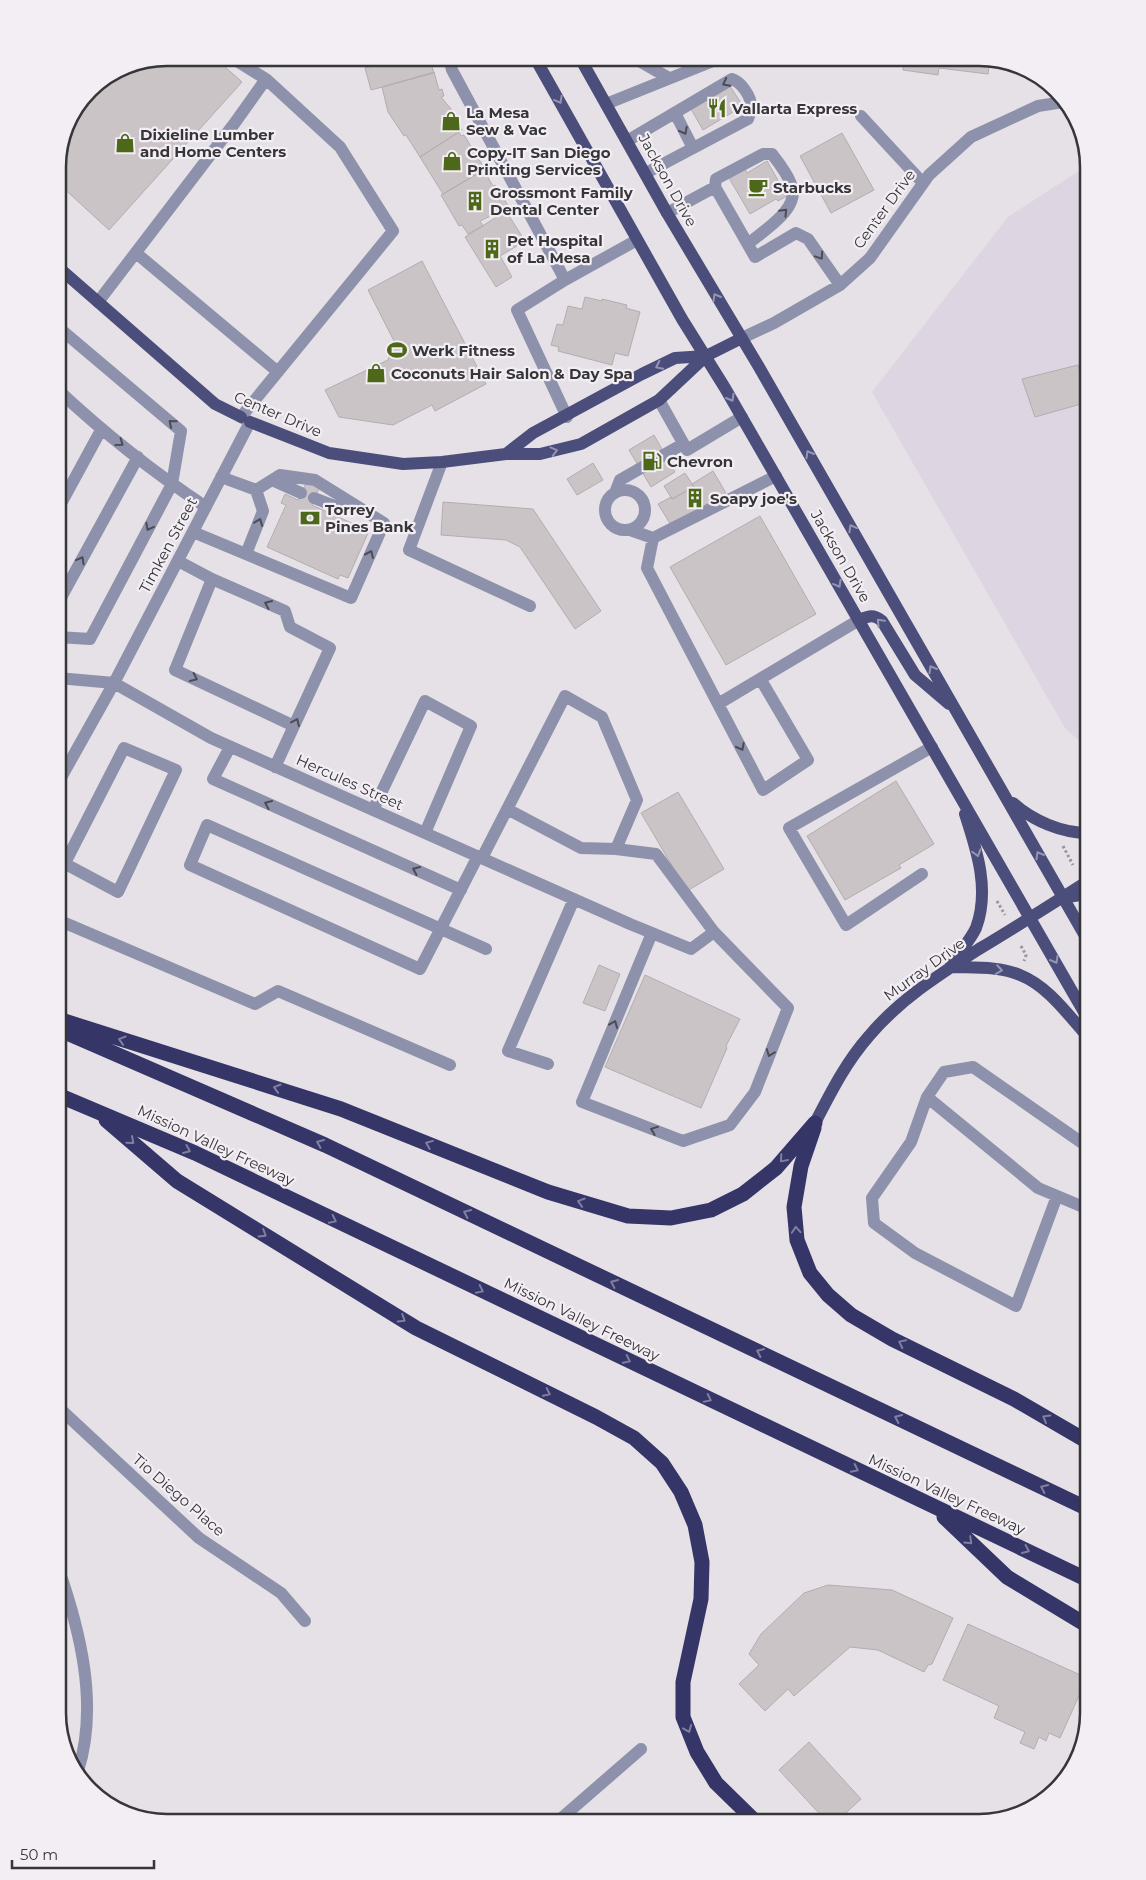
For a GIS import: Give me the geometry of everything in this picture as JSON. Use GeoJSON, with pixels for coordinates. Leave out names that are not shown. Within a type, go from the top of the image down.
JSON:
{"type":"FeatureCollection","features":[{"type":"Feature","properties":{"kind":"highway"},"geometry":{"type":"LineString","coordinates":[[66,1023],[341,1109],[548,1192],[628,1216],[671,1218],[711,1210],[743,1194],[776,1168],[815,1123]]}},
{"type":"Feature","properties":{"kind":"highway"},"geometry":{"type":"LineString","coordinates":[[66,1032],[334,1149],[1080,1505]]}},
{"type":"Feature","properties":{"kind":"highway","name":"Mission Valley Freeway"},"geometry":{"type":"LineString","coordinates":[[66,1098],[204,1158],[1080,1576]]}},
{"type":"Feature","properties":{"kind":"highway"},"geometry":{"type":"LineString","coordinates":[[94,1109],[176,1181],[416,1328],[596,1417],[634,1438],[662,1463],[681,1492],[695,1525],[702,1562],[701,1599],[683,1682],[683,1717],[697,1752],[716,1783],[748,1814]]}},
{"type":"Feature","properties":{"kind":"highway"},"geometry":{"type":"LineString","coordinates":[[815,1123],[801,1166],[794,1207],[797,1240],[810,1273],[828,1295],[851,1315],[892,1339],[1014,1399],[1080,1437]]}},
{"type":"Feature","properties":{"kind":"highway"},"geometry":{"type":"LineString","coordinates":[[934,1508],[1006,1577],[1080,1621]]}},
{"type":"Feature","properties":{"kind":"main road","name":"Jackson Drive"},"geometry":{"type":"LineString","coordinates":[[540,66],[682,319],[742,417],[1080,1005]]}},
{"type":"Feature","properties":{"kind":"main road","name":"Jackson Drive"},"geometry":{"type":"LineString","coordinates":[[585,66],[646,172],[667,213],[742,338],[1080,926]]}},
{"type":"Feature","properties":{"kind":"main road","name":"Center Drive"},"geometry":{"type":"LineString","coordinates":[[66,274],[216,404],[246,420],[329,453],[403,464],[442,462],[506,454],[540,454],[581,444],[658,400],[706,356],[742,338]]}},
{"type":"Feature","properties":{"kind":"main road","name":"Center Drive"},"geometry":{"type":"LineString","coordinates":[[506,454],[533,433],[567,417],[642,374],[676,358],[706,356]]}},
{"type":"Feature","properties":{"kind":"main road"},"geometry":{"type":"LineString","coordinates":[[858,620],[875,615],[882,621],[915,675],[956,711]]}},
{"type":"Feature","properties":{"kind":"main road"},"geometry":{"type":"LineString","coordinates":[[950,968],[975,929],[980,912],[982,888],[980,859],[958,790]]}},
{"type":"Feature","properties":{"kind":"main road"},"geometry":{"type":"LineString","coordinates":[[1005,796],[1024,813],[1041,822],[1080,832]]}},
{"type":"Feature","properties":{"kind":"main road","name":"Murray Drive"},"geometry":{"type":"LineString","coordinates":[[815,1123],[834,1084],[869,1035],[910,996],[950,968],[1080,886]]}},
{"type":"Feature","properties":{"kind":"main road","name":"Murray Drive"},"geometry":{"type":"LineString","coordinates":[[1064,897],[1080,895]]}},
{"type":"Feature","properties":{"kind":"main road"},"geometry":{"type":"LineString","coordinates":[[950,968],[1002,970],[1019,974],[1050,994],[1080,1028]]}},
{"type":"Feature","properties":{"kind":"street"},"geometry":{"type":"LineString","coordinates":[[98,302],[266,80],[244,66]]}},
{"type":"Feature","properties":{"kind":"street"},"geometry":{"type":"LineString","coordinates":[[451,66],[565,280]]}},
{"type":"Feature","properties":{"kind":"street"},"geometry":{"type":"LineString","coordinates":[[648,66],[669,78]]}},
{"type":"Feature","properties":{"kind":"street"},"geometry":{"type":"LineString","coordinates":[[606,104],[698,66]]}},
{"type":"Feature","properties":{"kind":"street"},"geometry":{"type":"LineString","coordinates":[[628,141],[732,79],[738,81],[746,93],[752,107],[748,119],[646,172]]}},
{"type":"Feature","properties":{"kind":"street","name":"Timken Street"},"geometry":{"type":"LineString","coordinates":[[66,769],[114,683],[206,507],[246,420],[278,372],[392,231],[340,147],[266,80]]}},
{"type":"Feature","properties":{"kind":"street","name":"Center Drive"},"geometry":{"type":"LineString","coordinates":[[742,338],[774,323],[840,285],[870,258],[929,175],[971,137],[1038,106],[1057,103]]}},
{"type":"Feature","properties":{"kind":"street"},"geometry":{"type":"LineString","coordinates":[[675,113],[693,148]]}},
{"type":"Feature","properties":{"kind":"street"},"geometry":{"type":"LineString","coordinates":[[861,116],[923,183]]}},
{"type":"Feature","properties":{"kind":"street"},"geometry":{"type":"LineString","coordinates":[[748,244],[788,209],[793,201],[792,186],[772,154],[763,154],[716,179],[715,187],[755,257],[796,234],[808,239],[840,285]]}},
{"type":"Feature","properties":{"kind":"street"},"geometry":{"type":"LineString","coordinates":[[667,213],[715,187]]}},
{"type":"Feature","properties":{"kind":"street"},"geometry":{"type":"LineString","coordinates":[[567,417],[517,310],[565,280],[638,240]]}},
{"type":"Feature","properties":{"kind":"street"},"geometry":{"type":"LineString","coordinates":[[136,252],[278,372]]}},
{"type":"Feature","properties":{"kind":"street"},"geometry":{"type":"LineString","coordinates":[[66,334],[181,431],[172,484],[90,639],[66,638]]}},
{"type":"Feature","properties":{"kind":"street"},"geometry":{"type":"LineString","coordinates":[[66,397],[101,430],[172,484],[206,507]]}},
{"type":"Feature","properties":{"kind":"street"},"geometry":{"type":"LineString","coordinates":[[658,400],[687,450],[742,417]]}},
{"type":"Feature","properties":{"kind":"street"},"geometry":{"type":"LineString","coordinates":[[66,494],[101,430]]}},
{"type":"Feature","properties":{"kind":"street"},"geometry":{"type":"LineString","coordinates":[[615,493],[620,480],[683,444]]}},
{"type":"Feature","properties":{"kind":"street"},"geometry":{"type":"LineString","coordinates":[[66,588],[138,457]]}},
{"type":"Feature","properties":{"kind":"street"},"geometry":{"type":"LineString","coordinates":[[442,462],[409,550],[530,606]]}},
{"type":"Feature","properties":{"kind":"street"},"geometry":{"type":"LineString","coordinates":[[193,532],[351,598],[384,523],[315,480],[280,475],[256,490]]}},
{"type":"Feature","properties":{"kind":"street"},"geometry":{"type":"LineString","coordinates":[[630,530],[642,522],[645,508],[643,501],[638,495],[631,491],[623,490],[609,498],[605,513],[608,521],[614,527],[621,530],[630,530],[653,538],[776,476]]}},
{"type":"Feature","properties":{"kind":"street"},"geometry":{"type":"LineString","coordinates":[[221,477],[256,490]]}},
{"type":"Feature","properties":{"kind":"street"},"geometry":{"type":"LineString","coordinates":[[272,480],[301,493]]}},
{"type":"Feature","properties":{"kind":"street"},"geometry":{"type":"LineString","coordinates":[[246,554],[263,511],[256,490]]}},
{"type":"Feature","properties":{"kind":"street"},"geometry":{"type":"LineString","coordinates":[[314,498],[340,508],[360,508]]}},
{"type":"Feature","properties":{"kind":"street"},"geometry":{"type":"LineString","coordinates":[[653,538],[647,568],[763,790],[808,760],[761,680]]}},
{"type":"Feature","properties":{"kind":"street"},"geometry":{"type":"LineString","coordinates":[[178,561],[212,579],[285,611],[290,627],[330,648],[275,767]]}},
{"type":"Feature","properties":{"kind":"street"},"geometry":{"type":"LineString","coordinates":[[212,579],[175,670],[294,726]]}},
{"type":"Feature","properties":{"kind":"street"},"geometry":{"type":"LineString","coordinates":[[718,704],[761,680],[858,620]]}},
{"type":"Feature","properties":{"kind":"street","name":"Hercules Street"},"geometry":{"type":"LineString","coordinates":[[66,679],[114,683],[230,747],[630,924],[691,949],[714,932]]}},
{"type":"Feature","properties":{"kind":"street"},"geometry":{"type":"LineString","coordinates":[[486,949],[440,930],[207,825],[190,865],[420,969],[440,930],[461,890],[507,809],[564,696],[602,717],[637,800],[616,849]]}},
{"type":"Feature","properties":{"kind":"street"},"geometry":{"type":"LineString","coordinates":[[373,810],[425,701],[471,726],[425,833]]}},
{"type":"Feature","properties":{"kind":"street"},"geometry":{"type":"LineString","coordinates":[[230,747],[213,779],[461,890]]}},
{"type":"Feature","properties":{"kind":"street"},"geometry":{"type":"LineString","coordinates":[[922,874],[846,925],[789,828],[932,747]]}},
{"type":"Feature","properties":{"kind":"street"},"geometry":{"type":"LineString","coordinates":[[66,853],[124,748],[176,770],[118,892],[66,865]]}},
{"type":"Feature","properties":{"kind":"street"},"geometry":{"type":"LineString","coordinates":[[507,809],[581,848],[616,849],[656,854],[714,932],[788,1008],[754,1092],[730,1124],[683,1141],[582,1102],[652,933]]}},
{"type":"Feature","properties":{"kind":"street"},"geometry":{"type":"LineString","coordinates":[[548,1064],[508,1051],[574,899]]}},
{"type":"Feature","properties":{"kind":"street"},"geometry":{"type":"LineString","coordinates":[[66,923],[255,1004],[278,991],[450,1065]]}},
{"type":"Feature","properties":{"kind":"street"},"geometry":{"type":"LineString","coordinates":[[1057,1196],[1016,1306],[915,1253],[874,1222],[872,1198],[911,1142],[927,1097],[944,1072],[973,1067],[1080,1141]]}},
{"type":"Feature","properties":{"kind":"street"},"geometry":{"type":"LineString","coordinates":[[927,1097],[1038,1188],[1080,1206]]}},
{"type":"Feature","properties":{"kind":"street","name":"Tio Diego Place"},"geometry":{"type":"LineString","coordinates":[[66,1414],[199,1538],[281,1593],[305,1621]]}},
{"type":"Feature","properties":{"kind":"street"},"geometry":{"type":"LineString","coordinates":[[66,1592],[84,1666],[87,1717],[80,1763]]}},
{"type":"Feature","properties":{"kind":"street"},"geometry":{"type":"LineString","coordinates":[[566,1814],[641,1748]]}},
{"type":"Feature","properties":{"kind":"path"},"geometry":{"type":"LineString","coordinates":[[1021,946],[1026,955],[1023,963]]}},
{"type":"Feature","properties":{"kind":"shaded area"},"geometry":{"type":"Polygon","coordinates":[[[1080,170],[1080,742],[1065,728],[872,392],[1008,217],[1080,170]]]}},
{"type":"Feature","properties":{"kind":"building","name":"Dixieline Lumber and Home Centers"},"geometry":{"type":"Polygon","coordinates":[[[168,66],[224,66],[242,82],[109,230],[66,190],[67,154],[74,129],[83,111],[111,83],[135,72],[148,68],[168,66]]]}},
{"type":"Feature","properties":{"kind":"building"},"geometry":{"type":"Polygon","coordinates":[[[372,66],[432,66],[434,73],[371,90],[365,68],[372,66]]]}},
{"type":"Feature","properties":{"kind":"building"},"geometry":{"type":"Polygon","coordinates":[[[903,66],[989,67],[988,74],[939,68],[938,75],[903,70],[903,66]]]}},
{"type":"Feature","properties":{"kind":"building"},"geometry":{"type":"Polygon","coordinates":[[[434,72],[439,90],[442,89],[444,96],[441,97],[451,109],[462,130],[420,157],[388,112],[382,87],[434,72]]]}},
{"type":"Feature","properties":{"kind":"building","name":"Vallarta Express"},"geometry":{"type":"Polygon","coordinates":[[[730,86],[743,106],[703,130],[691,109],[730,86]]]}},
{"type":"Feature","properties":{"kind":"building","name":"Copy-IT San Diego Printing Services"},"geometry":{"type":"Polygon","coordinates":[[[459,132],[461,136],[464,135],[483,166],[480,168],[482,171],[443,194],[420,157],[459,132]]]}},
{"type":"Feature","properties":{"kind":"building"},"geometry":{"type":"Polygon","coordinates":[[[842,133],[874,190],[831,213],[800,156],[842,133]]]}},
{"type":"Feature","properties":{"kind":"building","name":"Starbucks"},"geometry":{"type":"Polygon","coordinates":[[[767,161],[787,196],[778,201],[776,199],[750,214],[729,178],[745,169],[747,173],[767,161]]]}},
{"type":"Feature","properties":{"kind":"building","name":"Grossmont Family Dental Center"},"geometry":{"type":"Polygon","coordinates":[[[484,171],[493,186],[495,185],[509,207],[480,221],[483,226],[468,234],[462,225],[459,226],[441,195],[484,171]]]}},
{"type":"Feature","properties":{"kind":"building","name":"Pet Hospital of La Mesa"},"geometry":{"type":"Polygon","coordinates":[[[506,211],[525,241],[500,256],[512,277],[496,287],[465,237],[506,211]]]}},
{"type":"Feature","properties":{"kind":"building"},"geometry":{"type":"Polygon","coordinates":[[[422,261],[486,384],[435,411],[432,405],[393,425],[339,417],[325,390],[388,360],[394,341],[368,290],[422,261]]]}},
{"type":"Feature","properties":{"kind":"building"},"geometry":{"type":"Polygon","coordinates":[[[585,297],[627,305],[626,308],[640,312],[628,356],[615,353],[612,365],[558,351],[559,347],[551,345],[557,324],[563,325],[568,306],[582,309],[585,297]]]}},
{"type":"Feature","properties":{"kind":"building"},"geometry":{"type":"Polygon","coordinates":[[[1078,365],[1080,372],[1080,404],[1035,417],[1022,379],[1078,365]]]}},
{"type":"Feature","properties":{"kind":"building","name":"Chevron"},"geometry":{"type":"Polygon","coordinates":[[[654,435],[675,472],[651,487],[629,450],[654,435]]]}},
{"type":"Feature","properties":{"kind":"building"},"geometry":{"type":"Polygon","coordinates":[[[593,463],[603,480],[577,495],[567,479],[593,463]]]}},
{"type":"Feature","properties":{"kind":"building","name":"Soapy joe's"},"geometry":{"type":"Polygon","coordinates":[[[713,471],[726,493],[671,525],[658,504],[694,487],[692,484],[713,471]]]}},
{"type":"Feature","properties":{"kind":"building"},"geometry":{"type":"Polygon","coordinates":[[[685,473],[694,487],[672,499],[664,486],[685,473]]]}},
{"type":"Feature","properties":{"kind":"building","name":"Torrey Pines Bank"},"geometry":{"type":"Polygon","coordinates":[[[307,481],[320,486],[312,505],[369,531],[348,578],[340,575],[338,579],[267,547],[286,505],[281,503],[285,494],[298,500],[307,481]]]}},
{"type":"Feature","properties":{"kind":"building"},"geometry":{"type":"Polygon","coordinates":[[[443,502],[533,509],[601,611],[575,629],[520,547],[506,540],[441,535],[443,502]]]}},
{"type":"Feature","properties":{"kind":"building"},"geometry":{"type":"Polygon","coordinates":[[[760,516],[816,614],[726,665],[670,567],[760,516]]]}},
{"type":"Feature","properties":{"kind":"building"},"geometry":{"type":"Polygon","coordinates":[[[896,781],[934,844],[899,865],[901,868],[845,900],[807,836],[896,781]]]}},
{"type":"Feature","properties":{"kind":"building"},"geometry":{"type":"Polygon","coordinates":[[[678,792],[724,869],[687,891],[641,813],[678,792]]]}},
{"type":"Feature","properties":{"kind":"building"},"geometry":{"type":"Polygon","coordinates":[[[599,965],[620,974],[605,1011],[583,1003],[599,965]]]}},
{"type":"Feature","properties":{"kind":"building"},"geometry":{"type":"Polygon","coordinates":[[[645,975],[740,1019],[726,1046],[727,1048],[701,1108],[605,1067],[645,975]]]}},
{"type":"Feature","properties":{"kind":"building"},"geometry":{"type":"Polygon","coordinates":[[[828,1585],[892,1590],[953,1618],[932,1664],[928,1665],[924,1672],[878,1650],[850,1647],[794,1696],[788,1689],[765,1711],[739,1684],[759,1665],[749,1654],[761,1634],[804,1593],[828,1585]]]}},
{"type":"Feature","properties":{"kind":"building"},"geometry":{"type":"Polygon","coordinates":[[[968,1624],[1080,1675],[1080,1694],[1060,1738],[1049,1733],[1046,1741],[1039,1737],[1034,1749],[1020,1743],[1025,1732],[994,1718],[999,1706],[943,1680],[968,1624]]]}},
{"type":"Feature","properties":{"kind":"building"},"geometry":{"type":"Polygon","coordinates":[[[809,1742],[861,1799],[845,1814],[820,1814],[779,1770],[809,1742]]]}},
{"type":"Feature","properties":{"kind":"place","name":"Vallarta Express"},"geometry":{"type":"Point","coordinates":[717,108]}},
{"type":"Feature","properties":{"kind":"place","name":"La Mesa Sew & Vac"},"geometry":{"type":"Point","coordinates":[451,121]}},
{"type":"Feature","properties":{"kind":"place","name":"Dixieline Lumber and Home Centers"},"geometry":{"type":"Point","coordinates":[125,143]}},
{"type":"Feature","properties":{"kind":"place","name":"Copy-IT San Diego Printing Services"},"geometry":{"type":"Point","coordinates":[452,161]}},
{"type":"Feature","properties":{"kind":"place","name":"Starbucks"},"geometry":{"type":"Point","coordinates":[758,187]}},
{"type":"Feature","properties":{"kind":"place","name":"Grossmont Family Dental Center"},"geometry":{"type":"Point","coordinates":[475,201]}},
{"type":"Feature","properties":{"kind":"place","name":"Pet Hospital of La Mesa"},"geometry":{"type":"Point","coordinates":[492,249]}},
{"type":"Feature","properties":{"kind":"place","name":"Werk Fitness"},"geometry":{"type":"Point","coordinates":[397,350]}},
{"type":"Feature","properties":{"kind":"place","name":"Coconuts Hair Salon & Day Spa"},"geometry":{"type":"Point","coordinates":[376,373]}},
{"type":"Feature","properties":{"kind":"place","name":"Chevron"},"geometry":{"type":"Point","coordinates":[652,461]}},
{"type":"Feature","properties":{"kind":"place","name":"Soapy joe's"},"geometry":{"type":"Point","coordinates":[695,498]}},
{"type":"Feature","properties":{"kind":"place","name":"Torrey Pines Bank"},"geometry":{"type":"Point","coordinates":[310,518]}}]}
